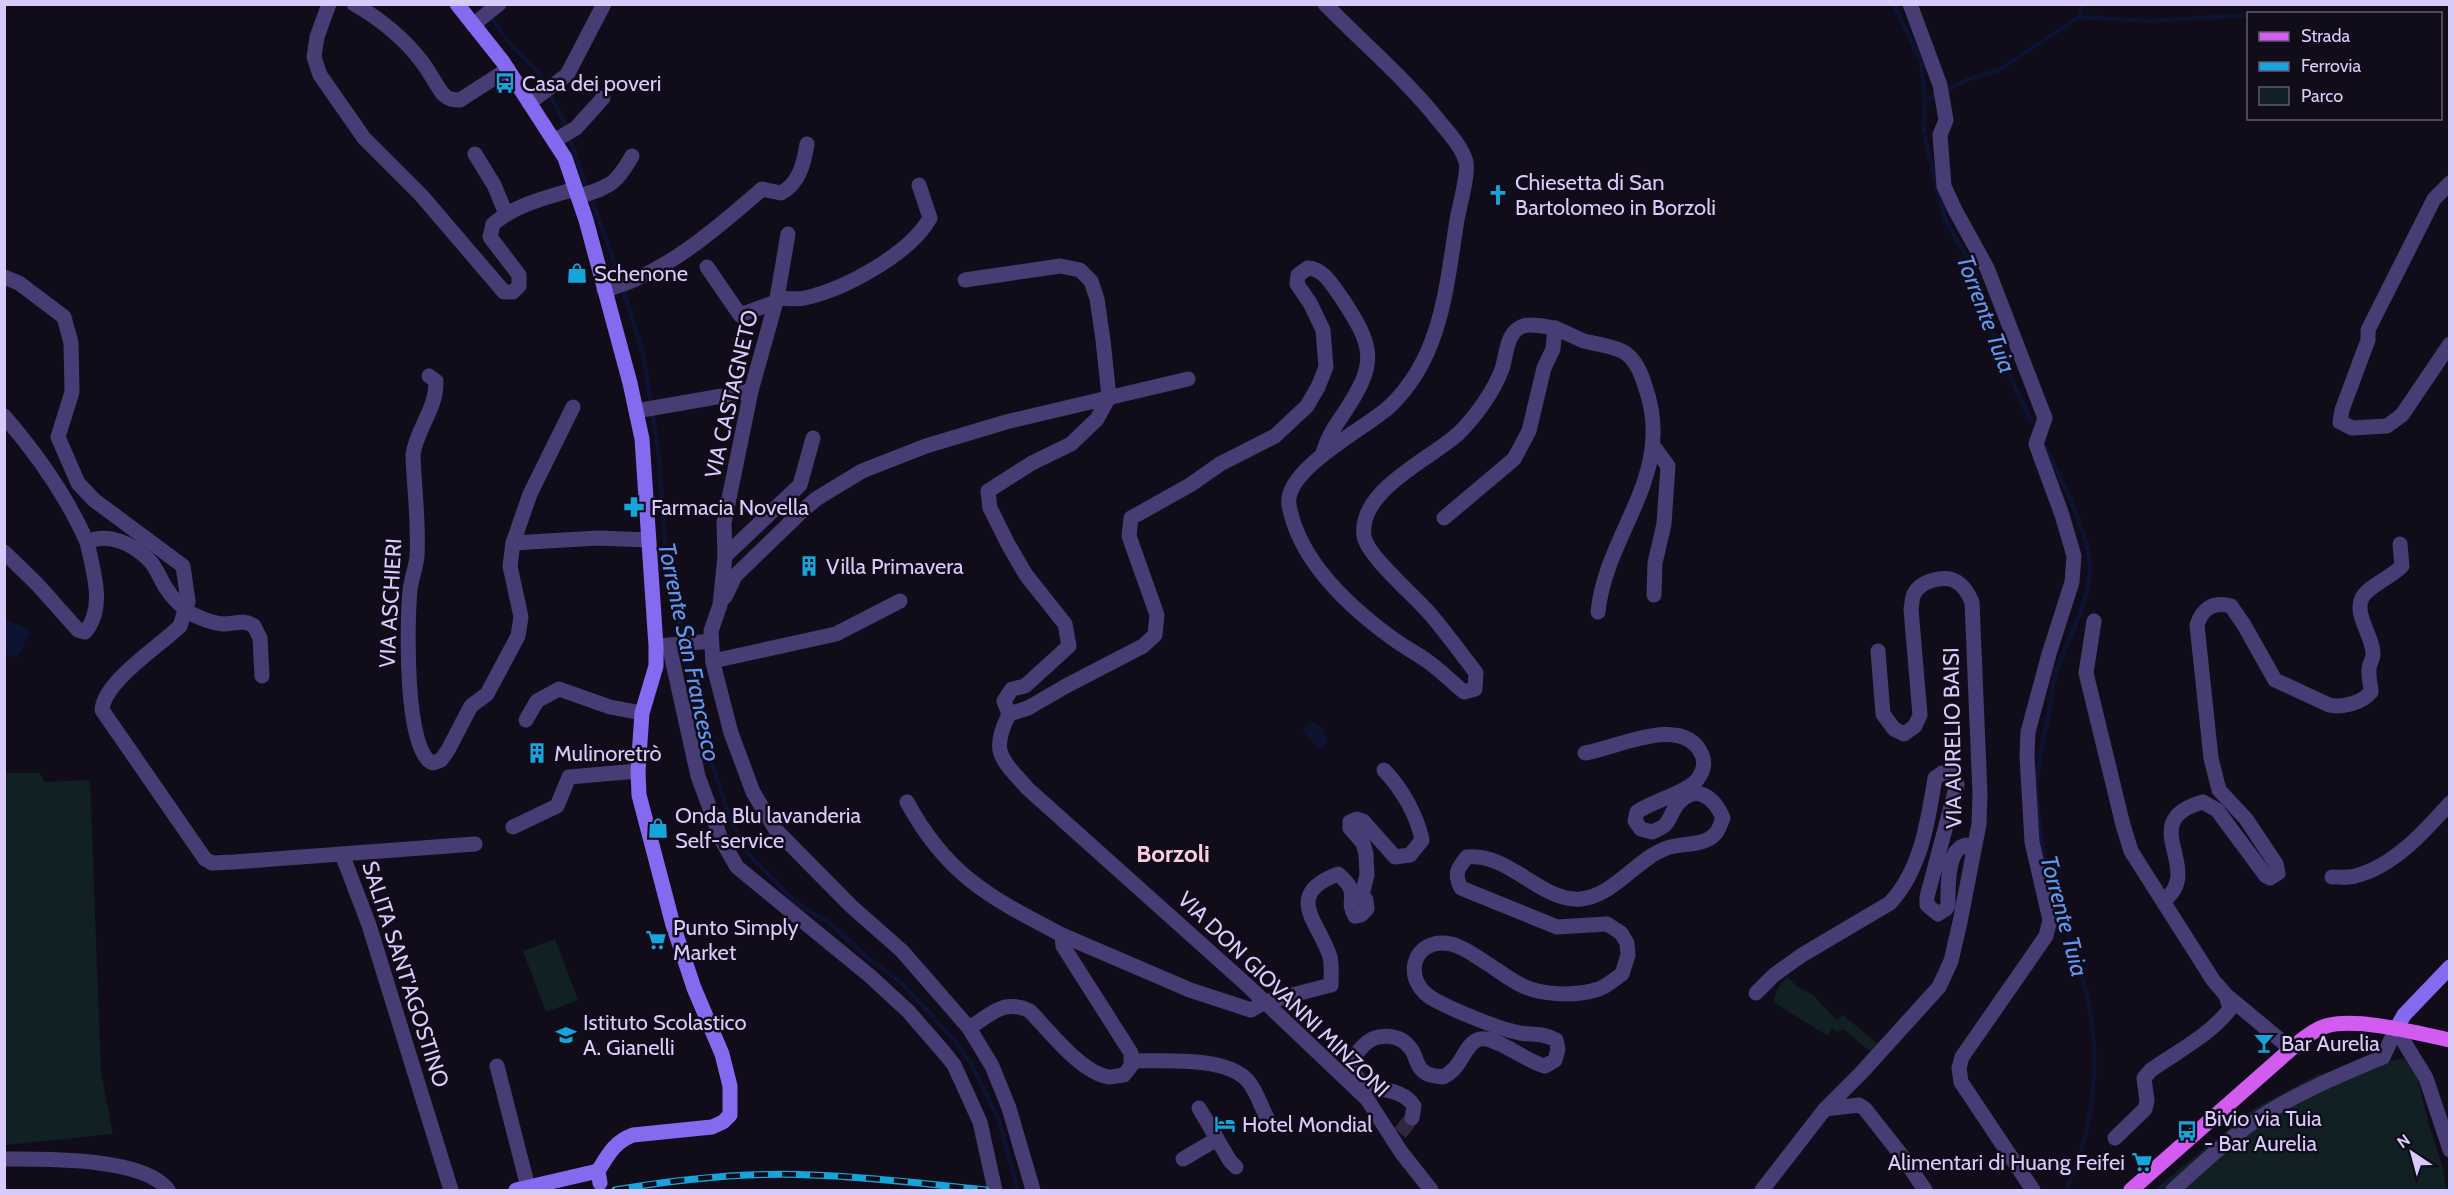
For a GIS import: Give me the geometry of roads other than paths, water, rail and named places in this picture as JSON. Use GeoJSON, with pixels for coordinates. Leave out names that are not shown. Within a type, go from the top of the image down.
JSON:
{"type":"FeatureCollection","features":[{"type":"Feature","properties":{"kind":"main road"},"geometry":{"type":"LineString","coordinates":[[2131,1191],[2291,1049],[2325,1026],[2350,1024],[2396,1029],[2449,1040]]}},
{"type":"Feature","properties":{"kind":"street"},"geometry":{"type":"LineString","coordinates":[[329,4],[317,37],[314,57],[320,75],[364,138],[421,195],[504,292],[513,292],[519,286],[519,275],[490,237],[493,224],[527,203],[608,188],[620,178],[632,156]]}},
{"type":"Feature","properties":{"kind":"street"},"geometry":{"type":"LineString","coordinates":[[354,4],[371,14],[399,38],[422,61],[444,95],[451,100],[460,100],[508,69]]}},
{"type":"Feature","properties":{"kind":"street"},"geometry":{"type":"LineString","coordinates":[[457,4],[476,22],[533,101],[557,139],[580,194],[606,289],[642,439],[648,540],[663,646],[698,776],[721,839],[737,867],[870,976],[909,1012],[947,1056],[964,1085],[981,1122],[995,1191]]}},
{"type":"Feature","properties":{"kind":"street"},"geometry":{"type":"LineString","coordinates":[[476,22],[499,4]]}},
{"type":"Feature","properties":{"kind":"street"},"geometry":{"type":"LineString","coordinates":[[533,101],[567,75],[604,4]]}},
{"type":"Feature","properties":{"kind":"street"},"geometry":{"type":"LineString","coordinates":[[1325,4],[1418,94],[1454,139],[1467,164],[1448,284],[1436,335],[1410,385],[1387,408],[1323,453],[1291,489],[1289,503],[1307,554],[1340,594],[1360,613],[1430,663],[1464,692],[1475,689],[1476,673],[1431,615],[1371,552],[1365,538],[1364,524],[1373,503],[1401,474],[1459,432],[1487,398],[1502,371],[1512,335],[1523,326],[1538,325],[1555,328],[1581,340],[1623,352],[1638,367],[1649,396],[1654,447],[1636,508],[1600,588],[1598,612]]}},
{"type":"Feature","properties":{"kind":"street"},"geometry":{"type":"LineString","coordinates":[[1910,4],[1940,85],[1946,120],[1940,135],[1944,186],[1987,268],[2045,418],[2036,444],[2062,514],[2074,556],[2072,582],[2049,654],[2028,732],[2027,756],[2032,842],[2050,920],[2046,936],[1962,1057],[1959,1068],[1961,1082],[2033,1191]]}},
{"type":"Feature","properties":{"kind":"street"},"geometry":{"type":"LineString","coordinates":[[557,139],[576,128],[603,98]]}},
{"type":"Feature","properties":{"kind":"street"},"geometry":{"type":"LineString","coordinates":[[606,289],[645,276],[728,219],[762,189],[781,193],[791,188],[804,162],[807,144]]}},
{"type":"Feature","properties":{"kind":"street"},"geometry":{"type":"LineString","coordinates":[[475,154],[494,185],[506,214]]}},
{"type":"Feature","properties":{"kind":"street"},"geometry":{"type":"LineString","coordinates":[[2450,183],[2434,199],[2368,330],[2368,339],[2340,422],[2352,428],[2387,426],[2402,415],[2450,344]]}},
{"type":"Feature","properties":{"kind":"street"},"geometry":{"type":"LineString","coordinates":[[707,267],[740,315],[776,300],[803,299],[847,283],[878,268],[924,229],[930,218],[919,185]]}},
{"type":"Feature","properties":{"kind":"street","name":"VIA CASTAGNETO"},"geometry":{"type":"LineString","coordinates":[[788,234],[776,300],[751,391],[724,523],[725,556],[720,605],[707,642],[742,765],[753,792],[776,830],[851,906],[902,951],[969,1028],[992,1066],[1009,1108],[1033,1191]]}},
{"type":"Feature","properties":{"kind":"street"},"geometry":{"type":"LineString","coordinates":[[965,280],[1060,266],[1080,270],[1091,282],[1097,299],[1109,397]]}},
{"type":"Feature","properties":{"kind":"street"},"geometry":{"type":"LineString","coordinates":[[1009,714],[1028,708],[1143,646],[1155,635],[1157,615],[1129,536],[1131,518],[1190,485],[1220,464],[1275,435],[1307,406],[1326,367],[1323,330],[1311,303],[1297,284],[1298,275],[1308,268],[1322,273],[1352,314],[1366,341],[1369,366],[1356,395],[1326,441],[1323,453]]}},
{"type":"Feature","properties":{"kind":"street","name":"SALITA SANT'AGOSTINO"},"geometry":{"type":"LineString","coordinates":[[4,277],[19,283],[64,317],[71,343],[72,392],[58,437],[78,483],[94,500],[183,566],[188,601],[180,626],[163,643],[118,679],[102,704],[102,710],[205,859],[212,863],[342,854],[369,925],[451,1187],[450,1191]]}},
{"type":"Feature","properties":{"kind":"street"},"geometry":{"type":"LineString","coordinates":[[1444,518],[1514,459],[1529,431],[1544,368],[1553,349],[1555,328]]}},
{"type":"Feature","properties":{"kind":"street","name":"VIA ASCHIERI"},"geometry":{"type":"LineString","coordinates":[[429,376],[436,381],[436,397],[415,441],[413,455],[417,557],[410,588],[407,655],[409,690],[417,731],[423,754],[428,762],[441,760],[471,706],[486,694],[518,636],[521,617],[510,566],[513,543],[530,494],[573,407]]}},
{"type":"Feature","properties":{"kind":"street"},"geometry":{"type":"LineString","coordinates":[[720,605],[735,576],[800,513],[862,471],[926,446],[1006,422],[1188,379]]}},
{"type":"Feature","properties":{"kind":"street"},"geometry":{"type":"LineString","coordinates":[[636,411],[751,391]]}},
{"type":"Feature","properties":{"kind":"street","name":"VIA DON GIOVANNI MINZONI"},"geometry":{"type":"LineString","coordinates":[[1109,397],[1097,419],[1071,444],[1032,463],[988,491],[990,508],[1008,544],[1026,575],[1065,624],[1069,646],[1025,686],[1012,689],[1004,701],[1009,714],[999,735],[999,754],[1027,788],[1265,1002],[1367,1099],[1397,1137],[1431,1191]]}},
{"type":"Feature","properties":{"kind":"street"},"geometry":{"type":"LineString","coordinates":[[4,416],[55,485],[87,542],[97,600],[92,624],[85,632],[78,630],[37,584],[4,552]]}},
{"type":"Feature","properties":{"kind":"street"},"geometry":{"type":"LineString","coordinates":[[725,556],[800,485],[813,438]]}},
{"type":"Feature","properties":{"kind":"street"},"geometry":{"type":"LineString","coordinates":[[1654,447],[1668,466],[1664,524],[1655,564],[1654,595]]}},
{"type":"Feature","properties":{"kind":"street"},"geometry":{"type":"LineString","coordinates":[[87,542],[96,538],[114,539],[133,546],[151,561],[166,590],[192,613],[211,622],[224,624],[246,622],[255,626],[260,638],[262,676]]}},
{"type":"Feature","properties":{"kind":"street"},"geometry":{"type":"LineString","coordinates":[[513,543],[598,538],[648,540]]}},
{"type":"Feature","properties":{"kind":"street"},"geometry":{"type":"LineString","coordinates":[[2163,902],[2176,890],[2179,876],[2171,832],[2172,820],[2178,813],[2204,802],[2217,810],[2266,876],[2270,878],[2278,873],[2276,864],[2246,819],[2219,790],[2211,758],[2198,636],[2197,625],[2201,615],[2216,604],[2230,606],[2244,624],[2275,680],[2329,705],[2338,707],[2354,702],[2371,693],[2369,668],[2373,659],[2373,650],[2360,609],[2361,599],[2368,591],[2393,575],[2402,566],[2400,544]]}},
{"type":"Feature","properties":{"kind":"street","name":"VIA AURELIO BAISI"},"geometry":{"type":"LineString","coordinates":[[1762,1191],[1825,1109],[1939,987],[1952,962],[1979,824],[1980,794],[1972,602],[1969,594],[1957,581],[1946,578],[1936,579],[1922,585],[1914,594],[1911,609],[1920,715],[1915,726],[1904,735],[1894,729],[1883,714],[1878,651]]}},
{"type":"Feature","properties":{"kind":"street"},"geometry":{"type":"LineString","coordinates":[[712,661],[836,634],[900,601]]}},
{"type":"Feature","properties":{"kind":"street"},"geometry":{"type":"LineString","coordinates":[[2094,621],[2086,673],[2131,851],[2213,980],[2226,995],[2291,1049]]}},
{"type":"Feature","properties":{"kind":"street"},"geometry":{"type":"LineString","coordinates":[[663,646],[707,642]]}},
{"type":"Feature","properties":{"kind":"street"},"geometry":{"type":"LineString","coordinates":[[497,1066],[522,1189],[587,1176],[599,1177],[612,1148],[622,1139],[712,1127],[723,1122],[730,1115],[730,1086],[722,1054],[694,988],[673,925],[639,795],[638,771],[642,713],[663,646]]}},
{"type":"Feature","properties":{"kind":"street"},"geometry":{"type":"LineString","coordinates":[[526,720],[537,701],[559,689],[610,707],[642,713]]}},
{"type":"Feature","properties":{"kind":"street"},"geometry":{"type":"LineString","coordinates":[[1412,1118],[1414,1106],[1409,1098],[1392,1089],[1380,1090],[1366,1085],[1357,1078],[1353,1065],[1356,1054],[1368,1041],[1378,1036],[1391,1036],[1404,1042],[1412,1049],[1420,1069],[1428,1074],[1443,1077],[1459,1065],[1478,1039],[1494,1040],[1530,1061],[1545,1066],[1556,1060],[1558,1049],[1556,1040],[1546,1034],[1520,1033],[1495,1025],[1434,1000],[1424,993],[1417,985],[1413,973],[1415,961],[1423,950],[1436,944],[1452,944],[1524,987],[1553,994],[1600,989],[1622,974],[1628,955],[1627,943],[1621,933],[1607,924],[1557,927],[1461,888],[1457,879],[1457,869],[1467,857],[1478,856],[1495,860],[1563,897],[1581,899],[1604,891],[1666,848],[1703,841],[1715,835],[1723,818],[1718,806],[1710,797],[1700,794],[1687,795],[1677,804],[1665,825],[1652,832],[1641,829],[1635,821],[1637,812],[1650,803],[1686,789],[1696,780],[1705,766],[1699,748],[1691,741],[1672,733],[1657,734],[1585,753]]}},
{"type":"Feature","properties":{"kind":"street"},"geometry":{"type":"LineString","coordinates":[[907,802],[922,830],[950,865],[999,903],[1062,935],[1149,974],[1251,1010],[1265,1002],[1331,985],[1330,958],[1309,917],[1309,896],[1322,880],[1338,874],[1350,884],[1353,896],[1351,910],[1354,916],[1361,915],[1367,909],[1366,900],[1362,895],[1367,876],[1366,854],[1363,843],[1350,828],[1350,822],[1357,819],[1363,821],[1395,857],[1410,855],[1422,840],[1400,786],[1384,770]]}},
{"type":"Feature","properties":{"kind":"street"},"geometry":{"type":"LineString","coordinates":[[513,827],[557,806],[569,777],[638,771]]}},
{"type":"Feature","properties":{"kind":"street"},"geometry":{"type":"LineString","coordinates":[[1756,993],[1774,975],[1802,955],[1890,903],[1899,894],[1917,862],[1935,778],[1942,773],[1951,773],[1957,784],[1927,897],[1927,905],[1934,912],[1938,914],[1948,905],[1952,860],[1957,849],[1966,845],[1973,851]]}},
{"type":"Feature","properties":{"kind":"street"},"geometry":{"type":"LineString","coordinates":[[2332,877],[2353,877],[2371,871],[2389,860],[2450,802]]}},
{"type":"Feature","properties":{"kind":"street"},"geometry":{"type":"LineString","coordinates":[[342,854],[475,844]]}},
{"type":"Feature","properties":{"kind":"street"},"geometry":{"type":"LineString","coordinates":[[969,1028],[1003,1007],[1012,1005],[1030,1011],[1080,1062],[1094,1071],[1110,1077],[1124,1074],[1131,1066],[1131,1053],[1063,946],[1062,935]]}},
{"type":"Feature","properties":{"kind":"street"},"geometry":{"type":"LineString","coordinates":[[2173,1191],[2230,1138],[2270,1111],[2312,1088],[2383,1056],[2404,1016],[2450,967]]}},
{"type":"Feature","properties":{"kind":"street"},"geometry":{"type":"LineString","coordinates":[[2115,1138],[2145,1109],[2147,1101],[2144,1078],[2151,1070],[2207,1032],[2224,1016],[2230,1009],[2226,995]]}},
{"type":"Feature","properties":{"kind":"street"},"geometry":{"type":"LineString","coordinates":[[2396,1029],[2426,1078],[2450,1150]]}},
{"type":"Feature","properties":{"kind":"street"},"geometry":{"type":"LineString","coordinates":[[1132,1061],[1191,1060],[1231,1070],[1248,1080],[1267,1118]]}},
{"type":"Feature","properties":{"kind":"street"},"geometry":{"type":"LineString","coordinates":[[1825,1109],[1859,1105],[1865,1109],[1902,1156],[1925,1191]]}},
{"type":"Feature","properties":{"kind":"street"},"geometry":{"type":"LineString","coordinates":[[1199,1108],[1236,1167]]}},
{"type":"Feature","properties":{"kind":"street"},"geometry":{"type":"LineString","coordinates":[[1183,1159],[1217,1139]]}},
{"type":"Feature","properties":{"kind":"street"},"geometry":{"type":"LineString","coordinates":[[4,1159],[48,1159],[129,1169],[150,1174],[168,1191]]}},
{"type":"Feature","properties":{"kind":"water"},"geometry":{"type":"Polygon","coordinates":[[[5,619],[30,630],[17,659],[5,653],[5,619]]]}},
{"type":"Feature","properties":{"kind":"water"},"geometry":{"type":"Polygon","coordinates":[[[1314,722],[1322,728],[1327,740],[1323,748],[1318,749],[1303,731],[1305,726],[1314,722]]]}},
{"type":"Feature","properties":{"kind":"waterway","name":"Torrente San Francesco"},"geometry":{"type":"LineString","coordinates":[[482,4],[506,39],[539,74],[562,118],[617,270],[643,353],[659,457],[666,557],[683,640]]}},
{"type":"Feature","properties":{"kind":"waterway","name":"Torrente Tuia"},"geometry":{"type":"LineString","coordinates":[[1894,4],[1921,62],[1925,101],[1924,132]]}},
{"type":"Feature","properties":{"kind":"waterway"},"geometry":{"type":"LineString","coordinates":[[2079,17],[2082,4]]}},
{"type":"Feature","properties":{"kind":"waterway"},"geometry":{"type":"LineString","coordinates":[[1925,101],[1969,79],[1999,70],[2079,17],[2150,21],[2247,15]]}},
{"type":"Feature","properties":{"kind":"waterway","name":"Torrente Tuia"},"geometry":{"type":"LineString","coordinates":[[1925,138],[1945,219],[1975,272],[2000,355],[2031,421]]}},
{"type":"Feature","properties":{"kind":"waterway","name":"Torrente Tuia"},"geometry":{"type":"LineString","coordinates":[[2042,442],[2057,470],[2080,525],[2086,543],[2090,573],[2081,611],[2055,677],[2037,776],[2037,798],[2045,860],[2088,1000],[2094,1047],[2089,1119],[2084,1142],[2067,1187]]}},
{"type":"Feature","properties":{"kind":"waterway","name":"Torrente San Francesco"},"geometry":{"type":"LineString","coordinates":[[685,648],[707,748],[730,819],[747,852],[795,902],[831,924],[868,958],[903,984],[955,1041],[971,1063],[998,1118],[1018,1190]]}},
{"type":"Feature","properties":{"kind":"tunnel"},"geometry":{"type":"LineString","coordinates":[[1400,1133],[1412,1118]]}},
{"type":"Feature","properties":{"kind":"railway"},"geometry":{"type":"LineString","coordinates":[[615,1190],[713,1177],[787,1174],[877,1179],[986,1190]]}},
{"type":"Feature","properties":{"kind":"place","name":"Casa dei poveri"},"geometry":{"type":"Point","coordinates":[505,83]}},
{"type":"Feature","properties":{"kind":"place","name":"Chiesetta di San Bartolomeo in Borzoli"},"geometry":{"type":"Point","coordinates":[1498,195]}},
{"type":"Feature","properties":{"kind":"place","name":"Schenone"},"geometry":{"type":"Point","coordinates":[577,273]}},
{"type":"Feature","properties":{"kind":"place","name":"Farmacia Novella"},"geometry":{"type":"Point","coordinates":[634,507]}},
{"type":"Feature","properties":{"kind":"place","name":"Villa Primavera"},"geometry":{"type":"Point","coordinates":[809,566]}},
{"type":"Feature","properties":{"kind":"place","name":"Mulinoretrò"},"geometry":{"type":"Point","coordinates":[537,753]}},
{"type":"Feature","properties":{"kind":"place","name":"Onda Blu lavanderia Self-service"},"geometry":{"type":"Point","coordinates":[658,828]}},
{"type":"Feature","properties":{"kind":"place","name":"Punto Simply Market"},"geometry":{"type":"Point","coordinates":[656,940]}},
{"type":"Feature","properties":{"kind":"place","name":"Istituto Scolastico A. Gianelli"},"geometry":{"type":"Point","coordinates":[566,1035]}},
{"type":"Feature","properties":{"kind":"place","name":"Bar Aurelia"},"geometry":{"type":"Point","coordinates":[2264,1043]}},
{"type":"Feature","properties":{"kind":"place","name":"Hotel Mondial"},"geometry":{"type":"Point","coordinates":[1225,1124]}},
{"type":"Feature","properties":{"kind":"place","name":"Bivio via Tuia - Bar Aurelia"},"geometry":{"type":"Point","coordinates":[2187,1131]}},
{"type":"Feature","properties":{"kind":"place","name":"Alimentari di Huang Feifei"},"geometry":{"type":"Point","coordinates":[2142,1162]}},
{"type":"Feature","properties":{"kind":"district","name":"Borzoli"},"geometry":{"type":"Point","coordinates":[1173,854]}}]}
